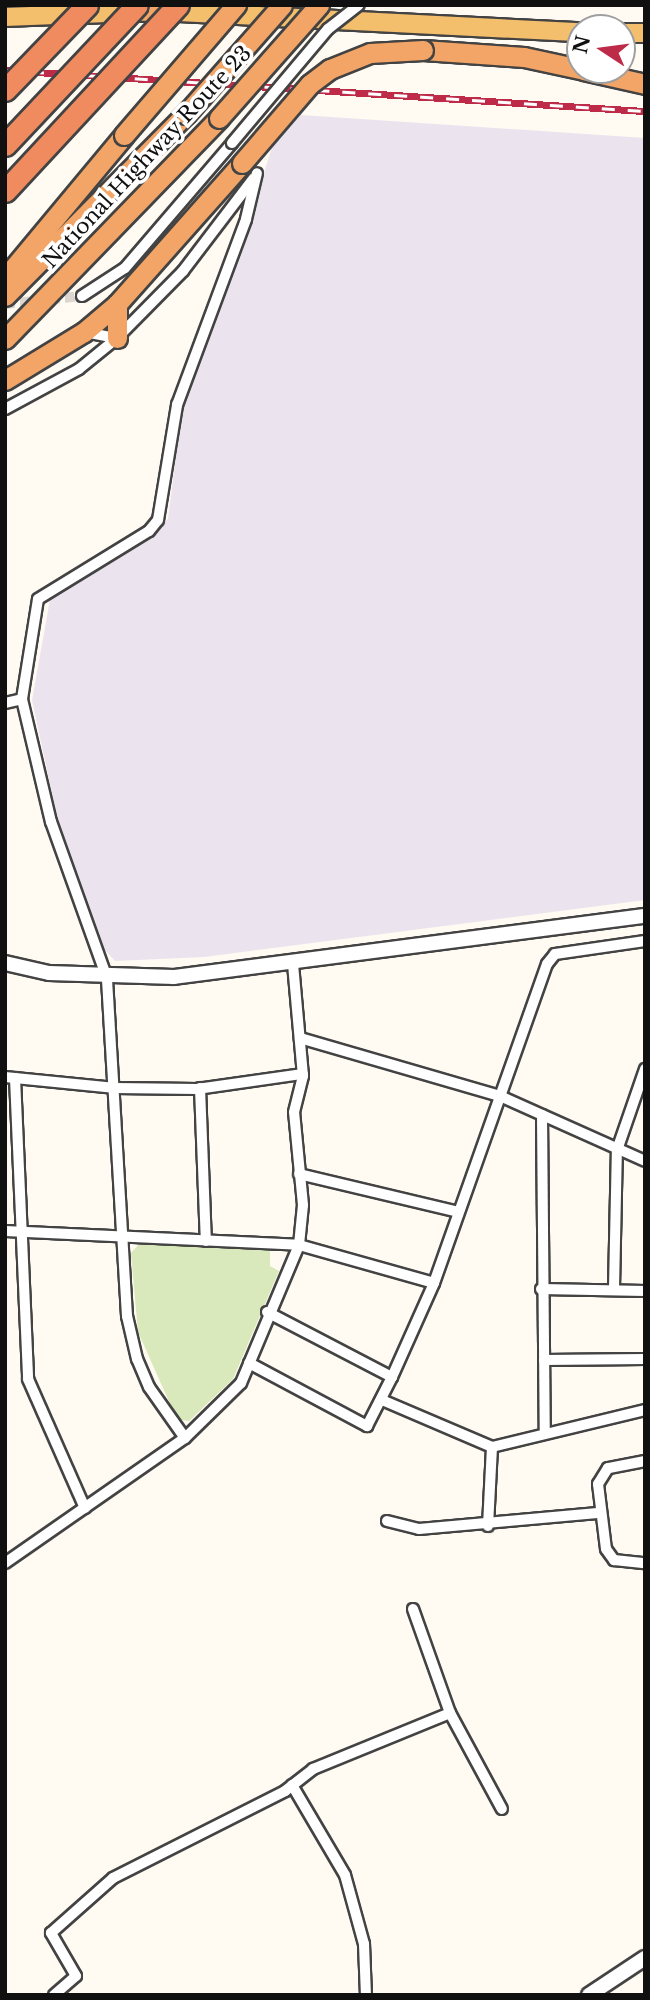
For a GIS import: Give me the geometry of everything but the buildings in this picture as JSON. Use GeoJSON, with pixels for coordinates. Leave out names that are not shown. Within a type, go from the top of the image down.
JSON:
{"type":"FeatureCollection","features":[{"type":"Feature","properties":{"kind":"highway"},"geometry":{"type":"LineString","coordinates":[[5,90],[87,5]]}},
{"type":"Feature","properties":{"kind":"highway"},"geometry":{"type":"LineString","coordinates":[[5,278],[236,5]]}},
{"type":"Feature","properties":{"kind":"highway","name":"National Highway Route 23"},"geometry":{"type":"LineString","coordinates":[[5,296],[186,114],[282,5]]}},
{"type":"Feature","properties":{"kind":"highway","name":"National Highway Route 23"},"geometry":{"type":"LineString","coordinates":[[5,339],[219,118],[319,5]]}},
{"type":"Feature","properties":{"kind":"highway"},"geometry":{"type":"LineString","coordinates":[[5,129],[152,7]]}},
{"type":"Feature","properties":{"kind":"highway"},"geometry":{"type":"LineString","coordinates":[[5,145],[152,7]]}},
{"type":"Feature","properties":{"kind":"highway"},"geometry":{"type":"LineString","coordinates":[[5,191],[152,7]]}},
{"type":"Feature","properties":{"kind":"highway"},"geometry":{"type":"LineString","coordinates":[[5,380],[84,332],[117,304],[310,84],[330,69],[370,53],[422,50],[524,57],[566,66]]}},
{"type":"Feature","properties":{"kind":"highway"},"geometry":{"type":"LineString","coordinates":[[117,304],[117,338]]}},
{"type":"Feature","properties":{"kind":"main road"},"geometry":{"type":"LineString","coordinates":[[5,17],[152,7],[566,31]]}},
{"type":"Feature","properties":{"kind":"street"},"geometry":{"type":"LineString","coordinates":[[82,296],[125,268],[328,30],[359,5]]}},
{"type":"Feature","properties":{"kind":"street"},"geometry":{"type":"LineString","coordinates":[[5,409],[79,369],[117,338],[183,271],[257,173],[246,219],[177,405],[158,520],[149,531],[38,599],[22,699],[51,822],[107,978],[127,1317],[137,1359],[149,1387],[185,1438]]}},
{"type":"Feature","properties":{"kind":"street"},"geometry":{"type":"LineString","coordinates":[[84,332],[117,338]]}},
{"type":"Feature","properties":{"kind":"street"},"geometry":{"type":"LineString","coordinates":[[5,703],[22,699]]}},
{"type":"Feature","properties":{"kind":"street"},"geometry":{"type":"LineString","coordinates":[[5,963],[49,973],[107,978],[174,977],[645,916]]}},
{"type":"Feature","properties":{"kind":"street"},"geometry":{"type":"LineString","coordinates":[[249,1363],[361,1424],[370,1423],[434,1283],[547,964],[555,954],[645,941]]}},
{"type":"Feature","properties":{"kind":"street"},"geometry":{"type":"LineString","coordinates":[[5,1563],[185,1438],[241,1383],[267,1312],[299,1245],[303,1205],[295,1112],[303,1074],[293,963]]}},
{"type":"Feature","properties":{"kind":"street"},"geometry":{"type":"LineString","coordinates":[[300,1038],[500,1096],[645,1161]]}},
{"type":"Feature","properties":{"kind":"street"},"geometry":{"type":"LineString","coordinates":[[614,1288],[617,1150],[645,1069]]}},
{"type":"Feature","properties":{"kind":"street"},"geometry":{"type":"LineString","coordinates":[[85,1508],[28,1379],[10,1078],[114,1088],[200,1088],[303,1074]]}},
{"type":"Feature","properties":{"kind":"street"},"geometry":{"type":"LineString","coordinates":[[200,1088],[206,1241]]}},
{"type":"Feature","properties":{"kind":"street"},"geometry":{"type":"LineString","coordinates":[[542,1115],[541,1289],[545,1432]]}},
{"type":"Feature","properties":{"kind":"street"},"geometry":{"type":"LineString","coordinates":[[299,1174],[458,1212]]}},
{"type":"Feature","properties":{"kind":"street"},"geometry":{"type":"LineString","coordinates":[[5,1231],[299,1245],[434,1283]]}},
{"type":"Feature","properties":{"kind":"street"},"geometry":{"type":"LineString","coordinates":[[541,1289],[614,1288],[645,1291]]}},
{"type":"Feature","properties":{"kind":"street"},"geometry":{"type":"LineString","coordinates":[[267,1312],[391,1377]]}},
{"type":"Feature","properties":{"kind":"street"},"geometry":{"type":"LineString","coordinates":[[544,1360],[645,1359]]}},
{"type":"Feature","properties":{"kind":"street"},"geometry":{"type":"LineString","coordinates":[[382,1400],[492,1447],[545,1432],[645,1410]]}},
{"type":"Feature","properties":{"kind":"street"},"geometry":{"type":"LineString","coordinates":[[488,1525],[492,1447]]}},
{"type":"Feature","properties":{"kind":"street"},"geometry":{"type":"LineString","coordinates":[[645,1461],[608,1468],[598,1484],[606,1549],[614,1560],[645,1563]]}},
{"type":"Feature","properties":{"kind":"street"},"geometry":{"type":"LineString","coordinates":[[387,1521],[419,1529],[600,1513]]}},
{"type":"Feature","properties":{"kind":"street"},"geometry":{"type":"LineString","coordinates":[[413,1609],[450,1713],[502,1809]]}},
{"type":"Feature","properties":{"kind":"street"},"geometry":{"type":"LineString","coordinates":[[54,1995],[76,1976],[51,1933],[113,1878],[292,1785],[313,1769],[370,1743],[450,1713]]}},
{"type":"Feature","properties":{"kind":"street"},"geometry":{"type":"LineString","coordinates":[[292,1785],[345,1875],[364,1944],[366,1995]]}},
{"type":"Feature","properties":{"kind":"street"},"geometry":{"type":"LineString","coordinates":[[589,1995],[645,1958]]}},
{"type":"Feature","properties":{"kind":"shaded area"},"geometry":{"type":"Polygon","coordinates":[[[301,115],[645,138],[645,900],[204,957],[115,961],[104,949],[57,817],[32,700],[51,594],[147,536],[168,519],[183,402],[241,247],[272,147],[301,115]]]}},
{"type":"Feature","properties":{"kind":"green space"},"geometry":{"type":"Polygon","coordinates":[[[140,1243],[270,1250],[270,1266],[279,1271],[233,1379],[189,1421],[181,1420],[171,1406],[138,1332],[131,1253],[140,1243]]]}},
{"type":"Feature","properties":{"kind":"tunnel"},"geometry":{"type":"LineString","coordinates":[[5,304],[82,296]]}},
{"type":"Feature","properties":{"kind":"railway"},"geometry":{"type":"LineString","coordinates":[[5,70],[645,111]]}}]}
